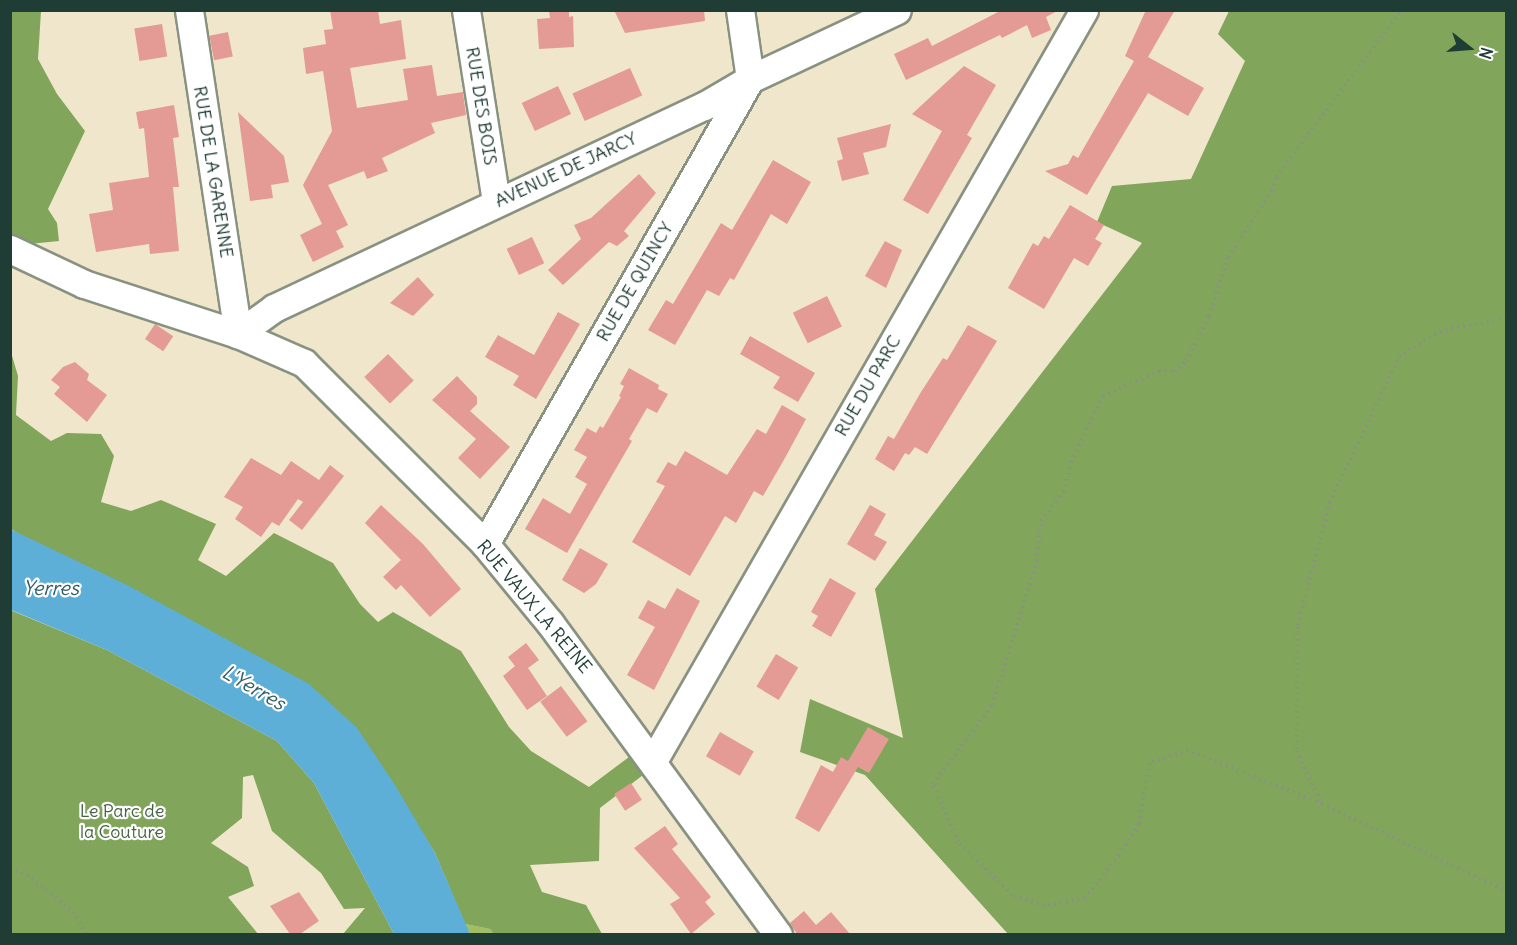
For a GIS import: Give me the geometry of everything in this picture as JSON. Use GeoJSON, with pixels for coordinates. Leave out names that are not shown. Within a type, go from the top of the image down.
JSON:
{"type":"FeatureCollection","features":[{"type":"Feature","properties":{"kind":"street","name":"RUE DE LA GARENNE"},"geometry":{"type":"LineString","coordinates":[[189,10],[238,334]]}},
{"type":"Feature","properties":{"kind":"street","name":"RUE DES BOIS"},"geometry":{"type":"LineString","coordinates":[[466,10],[496,202]]}},
{"type":"Feature","properties":{"kind":"street"},"geometry":{"type":"LineString","coordinates":[[740,10],[750,79]]}},
{"type":"Feature","properties":{"kind":"street","name":"AVENUE DE JARCY"},"geometry":{"type":"LineString","coordinates":[[238,334],[274,308],[705,106],[750,79],[897,10]]}},
{"type":"Feature","properties":{"kind":"street","name":"RUE DU PARC"},"geometry":{"type":"LineString","coordinates":[[653,761],[1084,10]]}},
{"type":"Feature","properties":{"kind":"street","name":"RUE DE QUINCY"},"geometry":{"type":"LineString","coordinates":[[484,544],[750,79]]}},
{"type":"Feature","properties":{"kind":"street","name":"RUE VAUX LA REINE"},"geometry":{"type":"LineString","coordinates":[[15,251],[84,284],[238,334],[304,363],[484,544],[579,660],[778,934]]}},
{"type":"Feature","properties":{"kind":"path"},"geometry":{"type":"LineString","coordinates":[[1402,10],[1276,177],[1272,191],[1228,257],[1209,316],[1186,361],[1175,372],[1160,371],[1103,396],[1071,462],[1064,492],[1041,522],[1037,561],[992,705],[933,783],[958,842],[1012,895],[1044,906],[1085,898],[1119,855],[1139,824],[1149,763],[1188,750],[1322,804],[1506,891]]}},
{"type":"Feature","properties":{"kind":"path"},"geometry":{"type":"LineString","coordinates":[[1322,804],[1296,751],[1297,627],[1330,502],[1400,355],[1441,331],[1506,318]]}},
{"type":"Feature","properties":{"kind":"path"},"geometry":{"type":"LineString","coordinates":[[10,869],[27,875],[73,912],[86,934]]}},
{"type":"Feature","properties":{"kind":"green space"},"geometry":{"type":"Polygon","coordinates":[[[11,11],[41,11],[38,59],[57,94],[85,131],[48,209],[57,223],[59,241],[29,244],[11,266],[11,11]]]}},
{"type":"Feature","properties":{"kind":"green space"},"geometry":{"type":"Polygon","coordinates":[[[1229,11],[1506,11],[1506,934],[1008,934],[865,775],[800,752],[810,699],[903,738],[875,589],[1142,243],[1097,222],[1112,186],[1191,179],[1245,61],[1218,34],[1229,11]]]}},
{"type":"Feature","properties":{"kind":"green space"},"geometry":{"type":"Polygon","coordinates":[[[10,349],[18,376],[16,415],[51,441],[67,433],[101,434],[114,456],[101,502],[131,511],[161,500],[216,524],[198,560],[226,576],[274,533],[333,563],[360,604],[378,622],[393,612],[461,651],[509,727],[531,751],[589,787],[629,757],[643,775],[600,808],[599,861],[530,865],[542,892],[586,905],[602,934],[494,934],[490,929],[465,924],[435,853],[377,760],[11,529],[10,349]]]}},
{"type":"Feature","properties":{"kind":"green space","name":"Le Parc de la Couture"},"geometry":{"type":"Polygon","coordinates":[[[10,610],[107,650],[277,741],[314,783],[394,934],[343,934],[365,908],[344,909],[321,873],[272,831],[253,775],[243,777],[242,818],[211,843],[248,867],[254,886],[228,897],[258,934],[11,934],[10,610]]]}},
{"type":"Feature","properties":{"kind":"green space"},"geometry":{"type":"Polygon","coordinates":[[[465,924],[490,929],[494,934],[470,934],[465,924]]]}},
{"type":"Feature","properties":{"kind":"water","name":"Yerres"},"geometry":{"type":"Polygon","coordinates":[[[10,529],[129,586],[309,684],[357,728],[395,785],[435,853],[470,934],[394,934],[314,783],[277,741],[107,650],[11,610],[10,529]]]}},
{"type":"Feature","properties":{"kind":"building"},"geometry":{"type":"Polygon","coordinates":[[[330,10],[378,10],[380,24],[401,20],[406,59],[350,68],[357,108],[408,100],[403,69],[432,65],[437,96],[463,92],[466,115],[431,123],[435,133],[382,158],[388,171],[367,179],[364,171],[328,185],[348,225],[336,231],[344,247],[313,262],[300,235],[322,224],[303,185],[332,131],[323,71],[306,74],[303,48],[326,44],[324,30],[333,29],[330,10]]]}},
{"type":"Feature","properties":{"kind":"building"},"geometry":{"type":"Polygon","coordinates":[[[549,10],[569,10],[569,17],[573,16],[574,47],[539,49],[537,19],[550,18],[549,10]]]}},
{"type":"Feature","properties":{"kind":"building"},"geometry":{"type":"Polygon","coordinates":[[[614,10],[704,10],[705,21],[625,33],[614,10]]]}},
{"type":"Feature","properties":{"kind":"building"},"geometry":{"type":"Polygon","coordinates":[[[1002,10],[1059,10],[1046,17],[1051,30],[1032,38],[1027,25],[1002,38],[1000,35],[906,80],[894,54],[928,38],[932,46],[1002,10]]]}},
{"type":"Feature","properties":{"kind":"building"},"geometry":{"type":"Polygon","coordinates":[[[1146,10],[1175,10],[1148,57],[1204,88],[1188,116],[1148,93],[1087,195],[1045,171],[1068,164],[1073,155],[1078,158],[1134,61],[1125,56],[1146,10]]]}},
{"type":"Feature","properties":{"kind":"building"},"geometry":{"type":"Polygon","coordinates":[[[162,24],[167,57],[140,61],[134,28],[162,24]]]}},
{"type":"Feature","properties":{"kind":"building"},"geometry":{"type":"Polygon","coordinates":[[[228,32],[233,57],[214,60],[209,36],[228,32]]]}},
{"type":"Feature","properties":{"kind":"building"},"geometry":{"type":"Polygon","coordinates":[[[964,66],[996,85],[967,135],[972,138],[928,214],[903,200],[942,131],[912,114],[964,66]]]}},
{"type":"Feature","properties":{"kind":"building"},"geometry":{"type":"Polygon","coordinates":[[[630,68],[642,95],[585,121],[572,94],[630,68]]]}},
{"type":"Feature","properties":{"kind":"building"},"geometry":{"type":"Polygon","coordinates":[[[558,86],[571,114],[535,131],[522,103],[558,86]]]}},
{"type":"Feature","properties":{"kind":"building"},"geometry":{"type":"Polygon","coordinates":[[[174,105],[179,137],[173,138],[179,187],[173,187],[179,251],[150,254],[149,244],[96,252],[89,214],[113,210],[109,183],[149,177],[144,128],[139,129],[136,112],[174,105]]]}},
{"type":"Feature","properties":{"kind":"building"},"geometry":{"type":"Polygon","coordinates":[[[238,112],[284,156],[289,182],[271,185],[273,198],[250,201],[238,112]]]}},
{"type":"Feature","properties":{"kind":"building"},"geometry":{"type":"Polygon","coordinates":[[[891,124],[886,147],[863,153],[869,174],[842,181],[837,161],[843,159],[837,138],[891,124]]]}},
{"type":"Feature","properties":{"kind":"building"},"geometry":{"type":"Polygon","coordinates":[[[773,160],[811,182],[787,224],[771,214],[734,280],[730,278],[719,296],[707,290],[675,345],[648,330],[666,300],[673,304],[721,223],[732,230],[773,160]]]}},
{"type":"Feature","properties":{"kind":"building"},"geometry":{"type":"Polygon","coordinates":[[[639,174],[656,193],[624,231],[629,236],[617,246],[609,242],[563,285],[548,270],[581,239],[574,225],[591,218],[639,174]]]}},
{"type":"Feature","properties":{"kind":"building"},"geometry":{"type":"Polygon","coordinates":[[[1070,205],[1104,225],[1095,239],[1102,243],[1088,266],[1074,258],[1044,309],[1008,288],[1033,243],[1038,246],[1044,236],[1049,239],[1070,205]]]}},
{"type":"Feature","properties":{"kind":"building"},"geometry":{"type":"Polygon","coordinates":[[[532,237],[544,263],[519,275],[507,249],[532,237]]]}},
{"type":"Feature","properties":{"kind":"building"},"geometry":{"type":"Polygon","coordinates":[[[885,241],[902,250],[886,288],[865,276],[885,241]]]}},
{"type":"Feature","properties":{"kind":"building"},"geometry":{"type":"Polygon","coordinates":[[[418,277],[434,295],[413,316],[390,303],[418,277]]]}},
{"type":"Feature","properties":{"kind":"building"},"geometry":{"type":"Polygon","coordinates":[[[827,296],[842,327],[808,343],[793,313],[827,296]]]}},
{"type":"Feature","properties":{"kind":"building"},"geometry":{"type":"Polygon","coordinates":[[[558,312],[580,324],[536,399],[513,385],[519,376],[485,357],[498,335],[534,355],[558,312]]]}},
{"type":"Feature","properties":{"kind":"building"},"geometry":{"type":"Polygon","coordinates":[[[155,324],[173,336],[163,351],[145,339],[155,324]]]}},
{"type":"Feature","properties":{"kind":"building"},"geometry":{"type":"Polygon","coordinates":[[[968,325],[997,341],[927,454],[915,447],[909,455],[905,453],[894,471],[875,459],[888,436],[894,439],[943,358],[947,360],[968,325]]]}},
{"type":"Feature","properties":{"kind":"building"},"geometry":{"type":"Polygon","coordinates":[[[750,336],[815,373],[798,402],[773,388],[780,377],[740,354],[750,336]]]}},
{"type":"Feature","properties":{"kind":"building"},"geometry":{"type":"Polygon","coordinates":[[[388,354],[414,381],[390,404],[364,377],[388,354]]]}},
{"type":"Feature","properties":{"kind":"building"},"geometry":{"type":"Polygon","coordinates":[[[75,362],[89,374],[87,380],[107,395],[87,422],[54,394],[60,387],[51,380],[63,367],[75,362]]]}},
{"type":"Feature","properties":{"kind":"building"},"geometry":{"type":"Polygon","coordinates":[[[629,368],[659,385],[658,389],[668,394],[657,413],[647,408],[629,439],[632,441],[567,553],[525,529],[543,498],[570,514],[587,484],[575,477],[587,457],[574,450],[587,428],[596,433],[600,426],[603,428],[621,397],[619,396],[624,386],[620,384],[629,368]]]}},
{"type":"Feature","properties":{"kind":"building"},"geometry":{"type":"Polygon","coordinates":[[[457,376],[477,397],[477,404],[470,411],[510,447],[480,479],[458,458],[476,439],[432,400],[457,376]]]}},
{"type":"Feature","properties":{"kind":"building"},"geometry":{"type":"Polygon","coordinates":[[[782,405],[806,419],[763,496],[754,491],[736,523],[725,516],[690,576],[632,542],[665,486],[656,482],[668,462],[676,466],[685,451],[727,475],[757,429],[766,434],[782,405]]]}},
{"type":"Feature","properties":{"kind":"building"},"geometry":{"type":"Polygon","coordinates":[[[251,458],[281,475],[291,461],[319,480],[330,465],[344,476],[302,530],[289,520],[303,502],[298,499],[279,526],[272,522],[261,537],[235,519],[243,507],[224,497],[251,458]]]}},
{"type":"Feature","properties":{"kind":"building"},"geometry":{"type":"Polygon","coordinates":[[[381,505],[423,544],[461,589],[430,617],[401,585],[396,590],[383,577],[401,560],[365,523],[381,505]]]}},
{"type":"Feature","properties":{"kind":"building"},"geometry":{"type":"Polygon","coordinates":[[[870,505],[886,514],[874,535],[887,542],[875,561],[847,544],[870,505]]]}},
{"type":"Feature","properties":{"kind":"building"},"geometry":{"type":"Polygon","coordinates":[[[580,548],[608,564],[596,584],[584,593],[562,580],[580,548]]]}},
{"type":"Feature","properties":{"kind":"building"},"geometry":{"type":"Polygon","coordinates":[[[830,578],[856,593],[831,637],[812,626],[818,616],[811,612],[830,578]]]}},
{"type":"Feature","properties":{"kind":"building"},"geometry":{"type":"Polygon","coordinates":[[[677,588],[700,601],[654,690],[627,675],[655,627],[638,618],[648,600],[665,609],[677,588]]]}},
{"type":"Feature","properties":{"kind":"building"},"geometry":{"type":"Polygon","coordinates":[[[526,643],[539,660],[528,668],[547,696],[527,710],[503,676],[515,666],[508,657],[526,643]]]}},
{"type":"Feature","properties":{"kind":"building"},"geometry":{"type":"Polygon","coordinates":[[[776,654],[798,667],[779,700],[756,687],[776,654]]]}},
{"type":"Feature","properties":{"kind":"building"},"geometry":{"type":"Polygon","coordinates":[[[561,686],[587,721],[567,737],[540,702],[561,686]]]}},
{"type":"Feature","properties":{"kind":"building"},"geometry":{"type":"Polygon","coordinates":[[[868,727],[889,739],[869,773],[858,767],[819,832],[795,818],[821,765],[833,772],[841,757],[848,761],[868,727]]]}},
{"type":"Feature","properties":{"kind":"building"},"geometry":{"type":"Polygon","coordinates":[[[720,732],[754,752],[740,776],[706,756],[720,732]]]}},
{"type":"Feature","properties":{"kind":"building"},"geometry":{"type":"Polygon","coordinates":[[[631,783],[642,800],[625,811],[614,794],[631,783]]]}},
{"type":"Feature","properties":{"kind":"building"},"geometry":{"type":"Polygon","coordinates":[[[665,826],[678,844],[672,849],[711,897],[705,902],[715,914],[691,934],[670,904],[680,898],[634,848],[665,826]]]}},
{"type":"Feature","properties":{"kind":"building"},"geometry":{"type":"Polygon","coordinates":[[[299,892],[319,921],[300,934],[290,934],[270,906],[299,892]]]}},
{"type":"Feature","properties":{"kind":"building"},"geometry":{"type":"Polygon","coordinates":[[[804,911],[816,925],[831,912],[850,934],[797,934],[790,923],[804,911]]]}},
{"type":"Feature","properties":{"kind":"water label","name":"L'Yerres"},"geometry":{"type":"Point","coordinates":[254,687]}}]}
